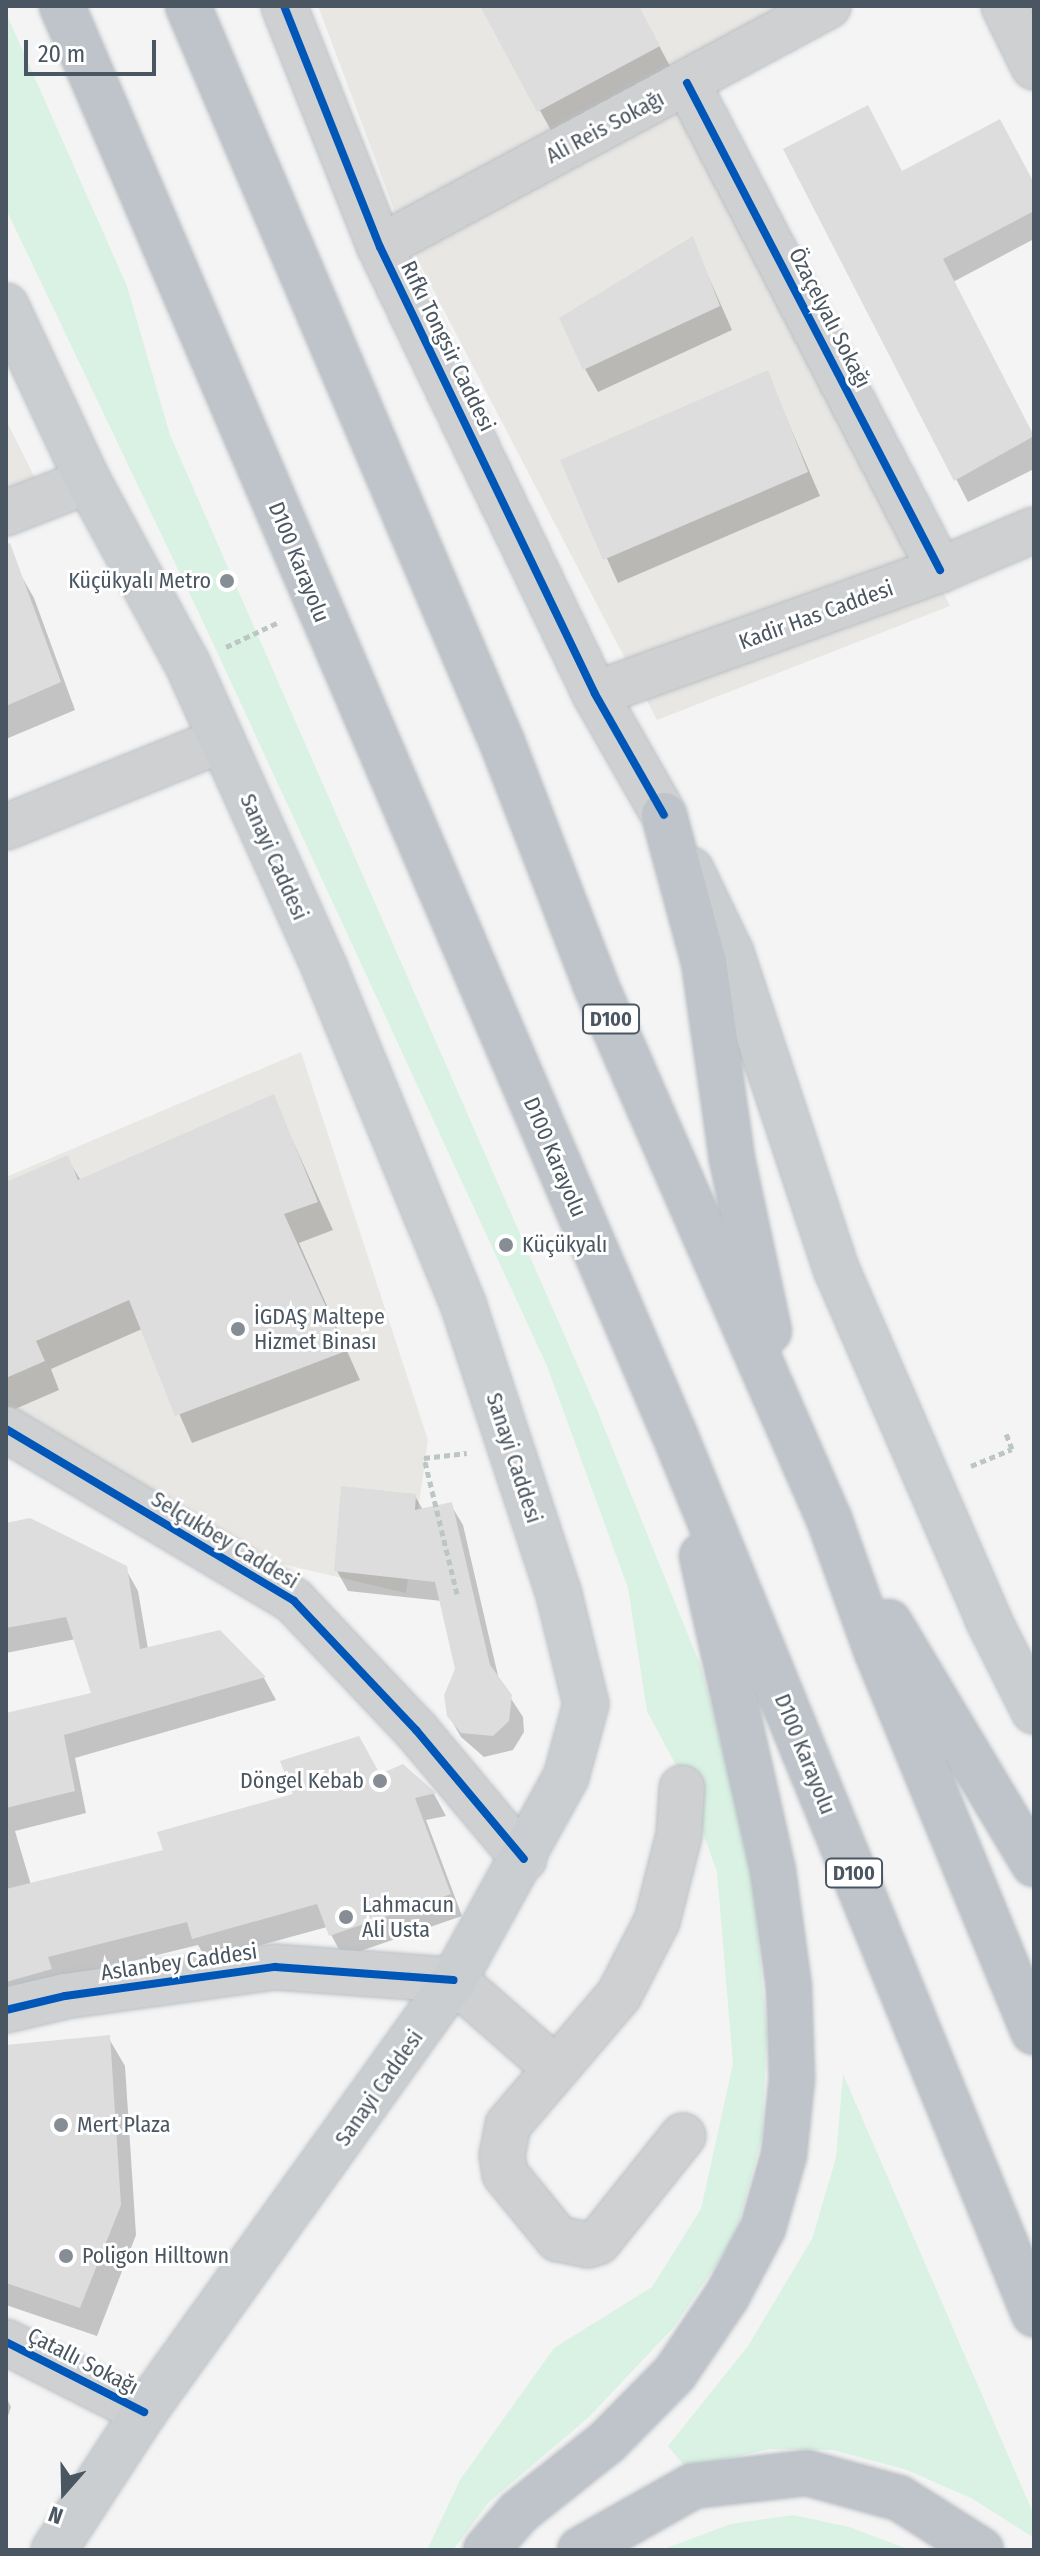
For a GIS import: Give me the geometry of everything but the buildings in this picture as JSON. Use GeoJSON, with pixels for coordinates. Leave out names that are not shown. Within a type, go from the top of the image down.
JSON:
{"type":"FeatureCollection","features":[{"type":"Feature","properties":{"kind":"highway","name":"D100 Karayolu"},"geometry":{"type":"LineString","coordinates":[[62,6],[674,1433],[1034,2314]]}},
{"type":"Feature","properties":{"kind":"highway","name":"D100"},"geometry":{"type":"LineString","coordinates":[[188,6],[502,742],[596,986],[829,1519],[877,1652],[1034,2032]]}},
{"type":"Feature","properties":{"kind":"highway"},"geometry":{"type":"LineString","coordinates":[[664,815],[704,962],[732,1159],[788,1424]]}},
{"type":"Feature","properties":{"kind":"highway"},"geometry":{"type":"LineString","coordinates":[[486,2550],[519,2512],[607,2442],[675,2373],[727,2296],[763,2228],[784,2155],[792,2079],[789,1987],[773,1871],[674,1433]]}},
{"type":"Feature","properties":{"kind":"highway"},"geometry":{"type":"LineString","coordinates":[[829,1519],[1034,1864]]}},
{"type":"Feature","properties":{"kind":"highway"},"geometry":{"type":"LineString","coordinates":[[580,2550],[693,2486],[807,2473],[899,2498],[981,2550]]}},
{"type":"Feature","properties":{"kind":"main road","name":"Sanayi Caddesi"},"geometry":{"type":"LineString","coordinates":[[6,306],[88,481],[187,663],[325,969],[459,1293],[559,1595],[586,1704],[566,1777],[524,1859],[454,1980],[46,2548]]}},
{"type":"Feature","properties":{"kind":"main road"},"geometry":{"type":"LineString","coordinates":[[664,815],[731,953],[837,1271],[929,1484],[1034,1711]]}},
{"type":"Feature","properties":{"kind":"street","name":"Rıfkı Tongsir Caddesi"},"geometry":{"type":"LineString","coordinates":[[284,6],[380,247],[595,694],[664,815]]}},
{"type":"Feature","properties":{"kind":"street","name":"Ali Reis Sokağı"},"geometry":{"type":"LineString","coordinates":[[380,247],[828,6]]}},
{"type":"Feature","properties":{"kind":"street"},"geometry":{"type":"LineString","coordinates":[[1004,6],[1034,67]]}},
{"type":"Feature","properties":{"kind":"street","name":"Özaçelyalı Sokağı"},"geometry":{"type":"LineString","coordinates":[[687,83],[940,570]]}},
{"type":"Feature","properties":{"kind":"street"},"geometry":{"type":"LineString","coordinates":[[6,513],[88,481]]}},
{"type":"Feature","properties":{"kind":"street","name":"Kadir Has Caddesi"},"geometry":{"type":"LineString","coordinates":[[595,694],[940,570],[1034,530]]}},
{"type":"Feature","properties":{"kind":"street"},"geometry":{"type":"LineString","coordinates":[[6,827],[221,740]]}},
{"type":"Feature","properties":{"kind":"street","name":"Selçukbey Caddesi"},"geometry":{"type":"LineString","coordinates":[[6,1429],[294,1601],[416,1730],[524,1859]]}},
{"type":"Feature","properties":{"kind":"street"},"geometry":{"type":"LineString","coordinates":[[682,1788],[679,1835],[657,1921],[619,1995],[508,2125],[502,2155],[513,2190],[567,2244],[598,2242],[683,2136]]}},
{"type":"Feature","properties":{"kind":"street","name":"Aslanbey Caddesi"},"geometry":{"type":"LineString","coordinates":[[6,2010],[65,1996],[275,1967],[454,1980]]}},
{"type":"Feature","properties":{"kind":"street"},"geometry":{"type":"LineString","coordinates":[[454,1980],[556,2069]]}},
{"type":"Feature","properties":{"kind":"street","name":"Çatallı Sokağı"},"geometry":{"type":"LineString","coordinates":[[6,2342],[144,2412]]}},
{"type":"Feature","properties":{"kind":"path"},"geometry":{"type":"LineString","coordinates":[[217,651],[257,633]]}},
{"type":"Feature","properties":{"kind":"path"},"geometry":{"type":"LineString","coordinates":[[929,1484],[1012,1449],[1005,1431]]}},
{"type":"Feature","properties":{"kind":"path"},"geometry":{"type":"LineString","coordinates":[[457,1594],[424,1458],[511,1447]]}},
{"type":"Feature","properties":{"kind":"shaded area"},"geometry":{"type":"Polygon","coordinates":[[[318,6],[817,6],[690,74],[950,606],[657,720],[401,228],[318,6]]]}},
{"type":"Feature","properties":{"kind":"shaded area"},"geometry":{"type":"Polygon","coordinates":[[[6,420],[51,510],[6,528],[6,420]]]}},
{"type":"Feature","properties":{"kind":"shaded area"},"geometry":{"type":"Polygon","coordinates":[[[301,1052],[428,1440],[406,1593],[282,1564],[6,1407],[6,1177],[301,1052]]]}},
{"type":"Feature","properties":{"kind":"green space"},"geometry":{"type":"Polygon","coordinates":[[[6,13],[127,286],[170,435],[595,1405],[701,1667],[750,1854],[767,2033],[762,2137],[735,2237],[673,2328],[589,2417],[488,2503],[453,2550],[427,2550],[460,2480],[554,2348],[652,2287],[701,2209],[733,2064],[717,1872],[685,1782],[647,1711],[628,1588],[547,1366],[205,626],[6,209],[6,13]]]}},
{"type":"Feature","properties":{"kind":"green space"},"geometry":{"type":"Polygon","coordinates":[[[843,2074],[1034,2515],[1034,2538],[973,2499],[907,2470],[833,2450],[770,2449],[686,2468],[668,2446],[748,2346],[812,2239],[836,2158],[843,2074]]]}},
{"type":"Feature","properties":{"kind":"green space"},"geometry":{"type":"Polygon","coordinates":[[[793,2515],[849,2527],[910,2550],[661,2550],[731,2524],[793,2515]]]}},
{"type":"Feature","properties":{"kind":"cycle path"},"geometry":{"type":"LineString","coordinates":[[284,6],[380,247],[595,694],[664,815]]}},
{"type":"Feature","properties":{"kind":"cycle path"},"geometry":{"type":"LineString","coordinates":[[687,83],[940,570]]}},
{"type":"Feature","properties":{"kind":"cycle path"},"geometry":{"type":"LineString","coordinates":[[6,1429],[294,1601],[416,1730],[524,1859]]}},
{"type":"Feature","properties":{"kind":"cycle path"},"geometry":{"type":"LineString","coordinates":[[6,2010],[65,1996],[275,1967],[454,1980]]}},
{"type":"Feature","properties":{"kind":"cycle path"},"geometry":{"type":"LineString","coordinates":[[6,2342],[144,2412]]}},
{"type":"Feature","properties":{"kind":"place","name":"Küçükyalı Metro"},"geometry":{"type":"Point","coordinates":[227,581]}},
{"type":"Feature","properties":{"kind":"place","name":"Küçükyalı"},"geometry":{"type":"Point","coordinates":[506,1245]}},
{"type":"Feature","properties":{"kind":"place","name":"İGDAŞ Maltepe Hizmet Binası"},"geometry":{"type":"Point","coordinates":[238,1329]}},
{"type":"Feature","properties":{"kind":"place","name":"Döngel Kebab"},"geometry":{"type":"Point","coordinates":[380,1781]}},
{"type":"Feature","properties":{"kind":"place","name":"Lahmacun Ali Usta"},"geometry":{"type":"Point","coordinates":[346,1917]}},
{"type":"Feature","properties":{"kind":"place","name":"Mert Plaza"},"geometry":{"type":"Point","coordinates":[61,2125]}},
{"type":"Feature","properties":{"kind":"place","name":"Poligon Hilltown"},"geometry":{"type":"Point","coordinates":[66,2256]}}]}
